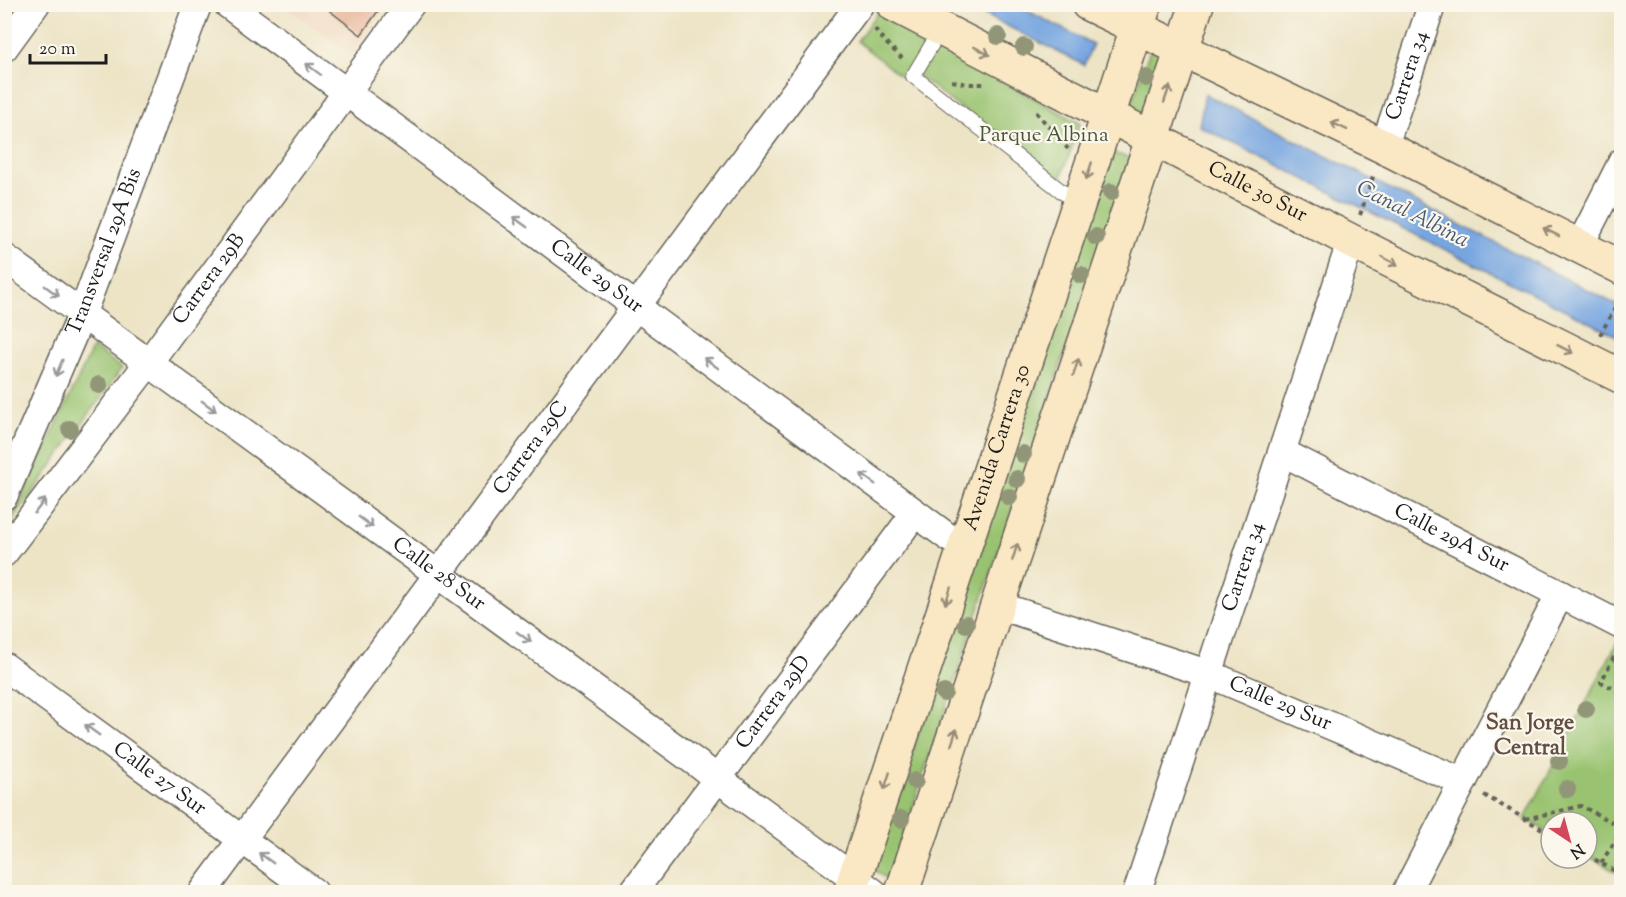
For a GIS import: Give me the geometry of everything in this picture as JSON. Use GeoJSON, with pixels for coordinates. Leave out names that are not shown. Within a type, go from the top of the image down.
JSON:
{"type":"FeatureCollection","features":[{"type":"Feature","properties":{"kind":"main road","name":"Calle 30 Sur"},"geometry":{"type":"LineString","coordinates":[[893,4],[1152,138],[1355,230],[1622,377]]}},
{"type":"Feature","properties":{"kind":"main road"},"geometry":{"type":"LineString","coordinates":[[1088,4],[1141,17],[1182,49],[1380,157],[1622,268]]}},
{"type":"Feature","properties":{"kind":"main road"},"geometry":{"type":"LineString","coordinates":[[902,892],[1197,4]]}},
{"type":"Feature","properties":{"kind":"main road","name":"Avenida Carrera 30"},"geometry":{"type":"LineString","coordinates":[[859,888],[964,548],[1141,17]]}},
{"type":"Feature","properties":{"kind":"street"},"geometry":{"type":"LineString","coordinates":[[4,48],[36,4]]}},
{"type":"Feature","properties":{"kind":"street","name":"Transversal 29A Bis"},"geometry":{"type":"LineString","coordinates":[[4,496],[82,314],[198,4]]}},
{"type":"Feature","properties":{"kind":"street","name":"Calle 29 Sur"},"geometry":{"type":"LineString","coordinates":[[227,4],[964,548]]}},
{"type":"Feature","properties":{"kind":"street","name":"Carrera 29B"},"geometry":{"type":"LineString","coordinates":[[4,553],[148,362],[411,4]]}},
{"type":"Feature","properties":{"kind":"street","name":"Carrera 34"},"geometry":{"type":"LineString","coordinates":[[1380,157],[1432,4]]}},
{"type":"Feature","properties":{"kind":"street","name":"Carrera 29C"},"geometry":{"type":"LineString","coordinates":[[203,892],[858,7]]}},
{"type":"Feature","properties":{"kind":"street"},"geometry":{"type":"LineString","coordinates":[[1579,247],[1622,162]]}},
{"type":"Feature","properties":{"kind":"street","name":"Carrera 34"},"geometry":{"type":"LineString","coordinates":[[1137,892],[1355,230]]}},
{"type":"Feature","properties":{"kind":"street","name":"Calle 28 Sur"},"geometry":{"type":"LineString","coordinates":[[4,257],[717,779],[859,888]]}},
{"type":"Feature","properties":{"kind":"street","name":"Calle 29A Sur"},"geometry":{"type":"LineString","coordinates":[[1282,452],[1560,594],[1621,636]]}},
{"type":"Feature","properties":{"kind":"street","name":"Carrera 29D"},"geometry":{"type":"LineString","coordinates":[[633,892],[915,513]]}},
{"type":"Feature","properties":{"kind":"street"},"geometry":{"type":"LineString","coordinates":[[1406,892],[1560,594]]}},
{"type":"Feature","properties":{"kind":"street","name":"Calle 29 Sur"},"geometry":{"type":"LineString","coordinates":[[998,605],[1209,674],[1463,782]]}},
{"type":"Feature","properties":{"kind":"street","name":"Calle 27 Sur"},"geometry":{"type":"LineString","coordinates":[[4,666],[314,892]]}},
{"type":"Feature","properties":{"kind":"lane"},"geometry":{"type":"LineString","coordinates":[[940,29],[915,72],[1078,204]]}},
{"type":"Feature","properties":{"kind":"path"},"geometry":{"type":"LineString","coordinates":[[858,7],[896,54],[915,72],[967,84],[991,85]]}},
{"type":"Feature","properties":{"kind":"path"},"geometry":{"type":"LineString","coordinates":[[1033,108],[1069,150]]}},
{"type":"Feature","properties":{"kind":"path"},"geometry":{"type":"LineString","coordinates":[[1355,230],[1380,157]]}},
{"type":"Feature","properties":{"kind":"path"},"geometry":{"type":"LineString","coordinates":[[1600,335],[1619,300]]}},
{"type":"Feature","properties":{"kind":"path"},"geometry":{"type":"LineString","coordinates":[[1621,636],[1601,682],[1622,693]]}},
{"type":"Feature","properties":{"kind":"path"},"geometry":{"type":"LineString","coordinates":[[1463,782],[1539,827]]}},
{"type":"Feature","properties":{"kind":"path"},"geometry":{"type":"LineString","coordinates":[[1525,819],[1581,806],[1622,829],[1601,862],[1622,875]]}},
{"type":"Feature","properties":{"kind":"shaded area"},"geometry":{"type":"Polygon","coordinates":[[[283,5],[388,5],[352,54],[283,5]]]}},
{"type":"Feature","properties":{"kind":"green space","name":"Parque Albina"},"geometry":{"type":"Polygon","coordinates":[[[877,13],[1080,123],[1059,184],[909,69],[903,78],[857,41],[877,13]]]}},
{"type":"Feature","properties":{"kind":"green space"},"geometry":{"type":"Polygon","coordinates":[[[1151,47],[1164,53],[1143,115],[1129,111],[1151,47]]]}},
{"type":"Feature","properties":{"kind":"green space"},"geometry":{"type":"Polygon","coordinates":[[[1113,153],[1130,158],[888,880],[873,869],[1113,153]]]}},
{"type":"Feature","properties":{"kind":"green space"},"geometry":{"type":"Polygon","coordinates":[[[93,347],[122,368],[8,527],[93,347]]]}},
{"type":"Feature","properties":{"kind":"green space"},"geometry":{"type":"Polygon","coordinates":[[[1618,641],[1622,643],[1621,875],[1599,862],[1599,810],[1539,810],[1539,827],[1525,819],[1618,641]]]}},
{"type":"Feature","properties":{"kind":"water"},"geometry":{"type":"Polygon","coordinates":[[[966,5],[1016,5],[1093,44],[1084,65],[966,5]]]}},
{"type":"Feature","properties":{"kind":"water","name":"Canal Albina"},"geometry":{"type":"Polygon","coordinates":[[[1205,94],[1621,307],[1621,338],[1199,126],[1205,94]]]}},
{"type":"Feature","properties":{"kind":"building"},"geometry":{"type":"Polygon","coordinates":[[[321,4],[383,4],[361,35],[321,4]]]}},
{"type":"Feature","properties":{"kind":"district","name":"San Jorge Central"},"geometry":{"type":"Point","coordinates":[1530,736]}}]}
